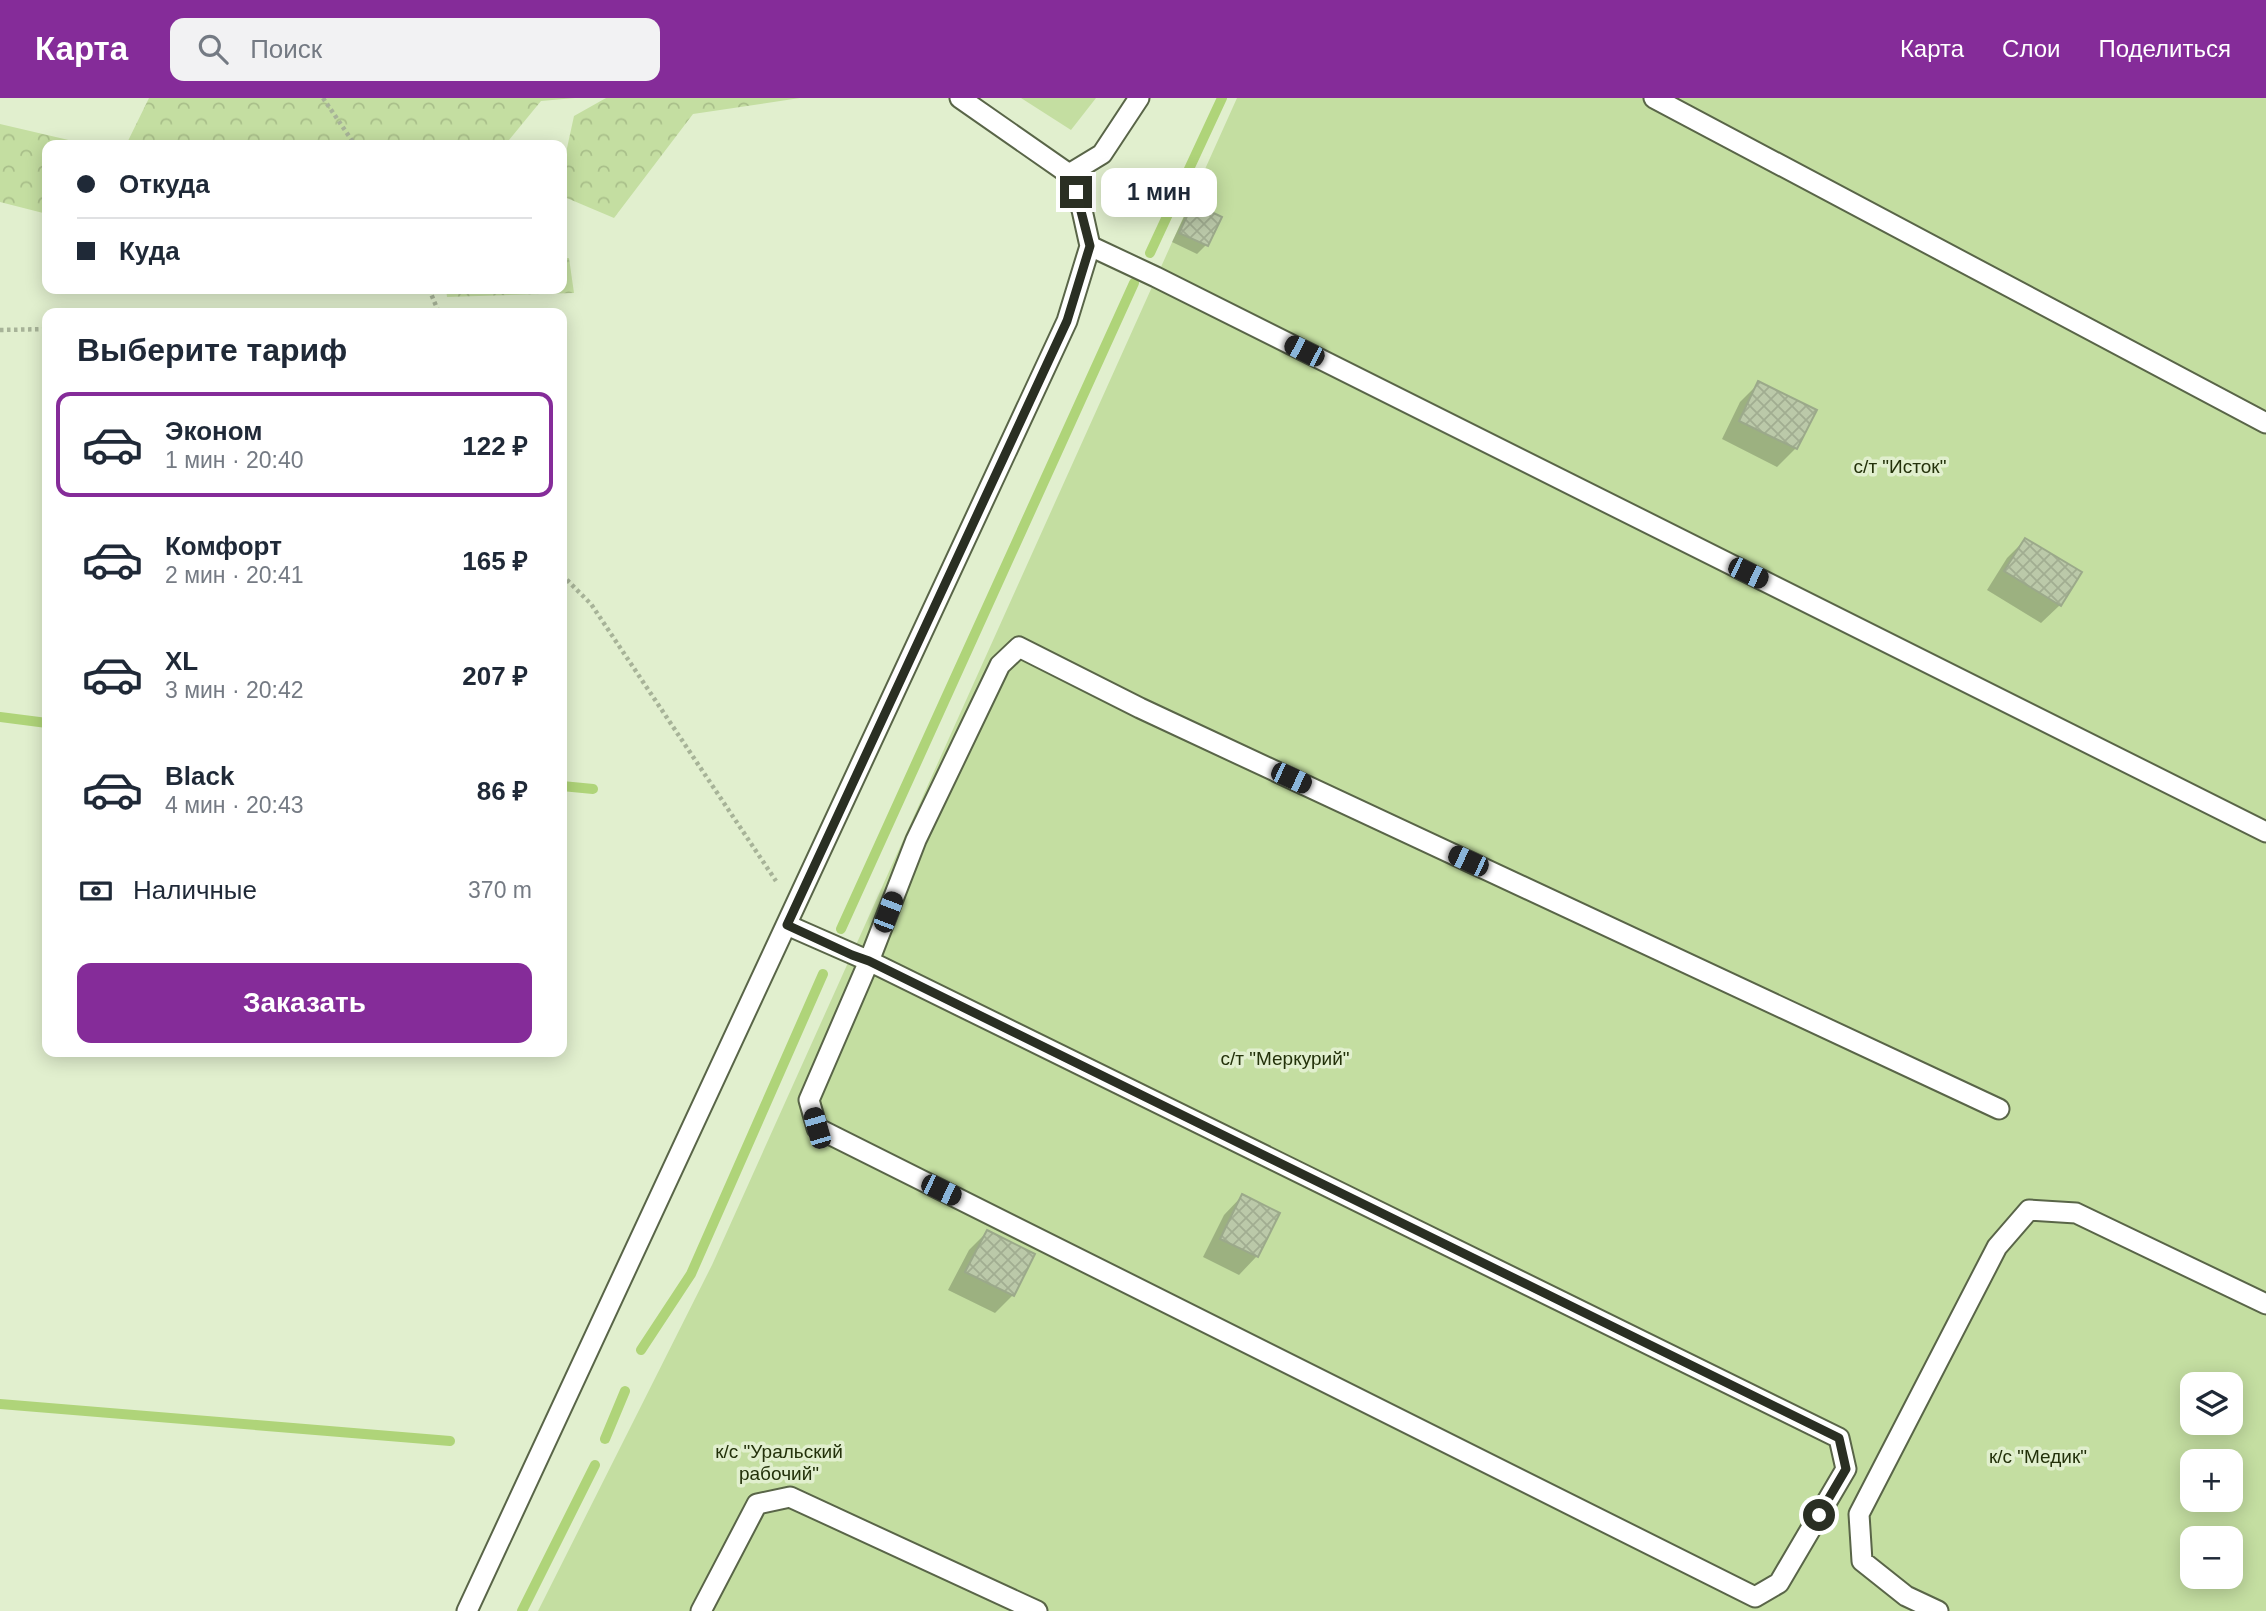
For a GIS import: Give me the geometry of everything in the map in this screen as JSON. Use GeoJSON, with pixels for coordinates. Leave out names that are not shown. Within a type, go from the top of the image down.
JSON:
{"type":"FeatureCollection","features":[{"type":"Feature","properties":{"kind":"lane"},"geometry":{"type":"LineString","coordinates":[[467,1611],[1067,321],[1090,246],[1082,210],[1069,174],[960,98]]}},
{"type":"Feature","properties":{"kind":"lane"},"geometry":{"type":"LineString","coordinates":[[1069,174],[1102,154],[1139,98]]}},
{"type":"Feature","properties":{"kind":"lane"},"geometry":{"type":"LineString","coordinates":[[1654,98],[2266,423]]}},
{"type":"Feature","properties":{"kind":"lane"},"geometry":{"type":"LineString","coordinates":[[1090,246],[2266,832]]}},
{"type":"Feature","properties":{"kind":"lane"},"geometry":{"type":"LineString","coordinates":[[790,917],[852,955],[869,961],[1839,1438],[1846,1469],[1779,1583],[1755,1597],[817,1128],[809,1100],[869,961],[916,840],[1000,665],[1019,647],[1139,708],[1999,1109]]}},
{"type":"Feature","properties":{"kind":"lane"},"geometry":{"type":"LineString","coordinates":[[1938,1611],[1906,1596],[1862,1561],[1859,1514],[1997,1247],[2029,1210],[2076,1213],[2266,1304]]}},
{"type":"Feature","properties":{"kind":"lane"},"geometry":{"type":"LineString","coordinates":[[701,1611],[757,1504],[790,1497],[1037,1611]]}},
{"type":"Feature","properties":{"kind":"path"},"geometry":{"type":"LineString","coordinates":[[323,98],[352,140]]}},
{"type":"Feature","properties":{"kind":"path"},"geometry":{"type":"LineString","coordinates":[[0,330],[42,329]]}},
{"type":"Feature","properties":{"kind":"path"},"geometry":{"type":"LineString","coordinates":[[567,580],[590,604],[790,917]]}},
{"type":"Feature","properties":{"kind":"green space"},"geometry":{"type":"Polygon","coordinates":[[[149,98],[575,98],[541,101],[509,140],[128,140],[149,98]]]}},
{"type":"Feature","properties":{"kind":"green space"},"geometry":{"type":"Polygon","coordinates":[[[606,98],[800,98],[693,114],[614,218],[567,198],[567,148],[574,116],[606,98]]]}},
{"type":"Feature","properties":{"kind":"green space"},"geometry":{"type":"Polygon","coordinates":[[[1021,98],[1096,98],[1071,130],[1021,98]]]}},
{"type":"Feature","properties":{"kind":"green space"},"geometry":{"type":"Polygon","coordinates":[[[1237,98],[2266,98],[2266,1611],[538,1611],[712,1265],[1237,98]]]}},
{"type":"Feature","properties":{"kind":"green space"},"geometry":{"type":"Polygon","coordinates":[[[0,124],[69,140],[42,140],[42,213],[0,202],[0,124]]]}},
{"type":"Feature","properties":{"kind":"green space"},"geometry":{"type":"Polygon","coordinates":[[[567,258],[569,258],[574,293],[567,293],[567,258]]]}},
{"type":"Feature","properties":{"kind":"green space"},"geometry":{"type":"Polygon","coordinates":[[[447,294],[542,294],[447,297],[447,294]]]}},
{"type":"Feature","properties":{"kind":"building"},"geometry":{"type":"Polygon","coordinates":[[[1200,189],[1210,193],[1203,208],[1222,217],[1208,246],[1179,233],[1200,189]]]}},
{"type":"Feature","properties":{"kind":"building"},"geometry":{"type":"Polygon","coordinates":[[[1758,381],[1817,410],[1797,449],[1739,421],[1758,381]]]}},
{"type":"Feature","properties":{"kind":"building"},"geometry":{"type":"Polygon","coordinates":[[[2025,538],[2082,572],[2061,606],[2004,571],[2025,538]]]}},
{"type":"Feature","properties":{"kind":"building"},"geometry":{"type":"Polygon","coordinates":[[[1242,1194],[1280,1213],[1258,1257],[1220,1239],[1242,1194]]]}},
{"type":"Feature","properties":{"kind":"building"},"geometry":{"type":"Polygon","coordinates":[[[987,1230],[1035,1254],[1014,1296],[965,1272],[987,1230]]]}},
{"type":"Feature","properties":{"kind":"waterway"},"geometry":{"type":"LineString","coordinates":[[1150,253],[1222,98]]}},
{"type":"Feature","properties":{"kind":"waterway"},"geometry":{"type":"LineString","coordinates":[[841,929],[1134,283]]}},
{"type":"Feature","properties":{"kind":"waterway"},"geometry":{"type":"LineString","coordinates":[[0,717],[42,722]]}},
{"type":"Feature","properties":{"kind":"waterway"},"geometry":{"type":"LineString","coordinates":[[567,786],[593,789]]}},
{"type":"Feature","properties":{"kind":"waterway"},"geometry":{"type":"LineString","coordinates":[[641,1350],[691,1274],[823,974]]}},
{"type":"Feature","properties":{"kind":"waterway"},"geometry":{"type":"LineString","coordinates":[[605,1439],[625,1391]]}},
{"type":"Feature","properties":{"kind":"waterway"},"geometry":{"type":"LineString","coordinates":[[0,1404],[450,1441]]}},
{"type":"Feature","properties":{"kind":"waterway"},"geometry":{"type":"LineString","coordinates":[[522,1611],[595,1465]]}},
{"type":"Feature","properties":{"kind":"route"},"geometry":{"type":"LineString","coordinates":[[1076,192],[1090,246],[1067,321],[787,925],[869,961],[1839,1438],[1846,1469],[1819,1515]]}},
{"type":"Feature","properties":{"kind":"park label","name":"с/т \"Исток\""},"geometry":{"type":"Point","coordinates":[1900,466]}},
{"type":"Feature","properties":{"kind":"park label","name":"с/т \"Меркурий\""},"geometry":{"type":"Point","coordinates":[1285,1058]}},
{"type":"Feature","properties":{"kind":"park label","name":"к/с \"Медик\""},"geometry":{"type":"Point","coordinates":[2038,1456]}},
{"type":"Feature","properties":{"kind":"park label","name":"к/с \"Уральский рабочий\""},"geometry":{"type":"Point","coordinates":[779,1462]}}]}
